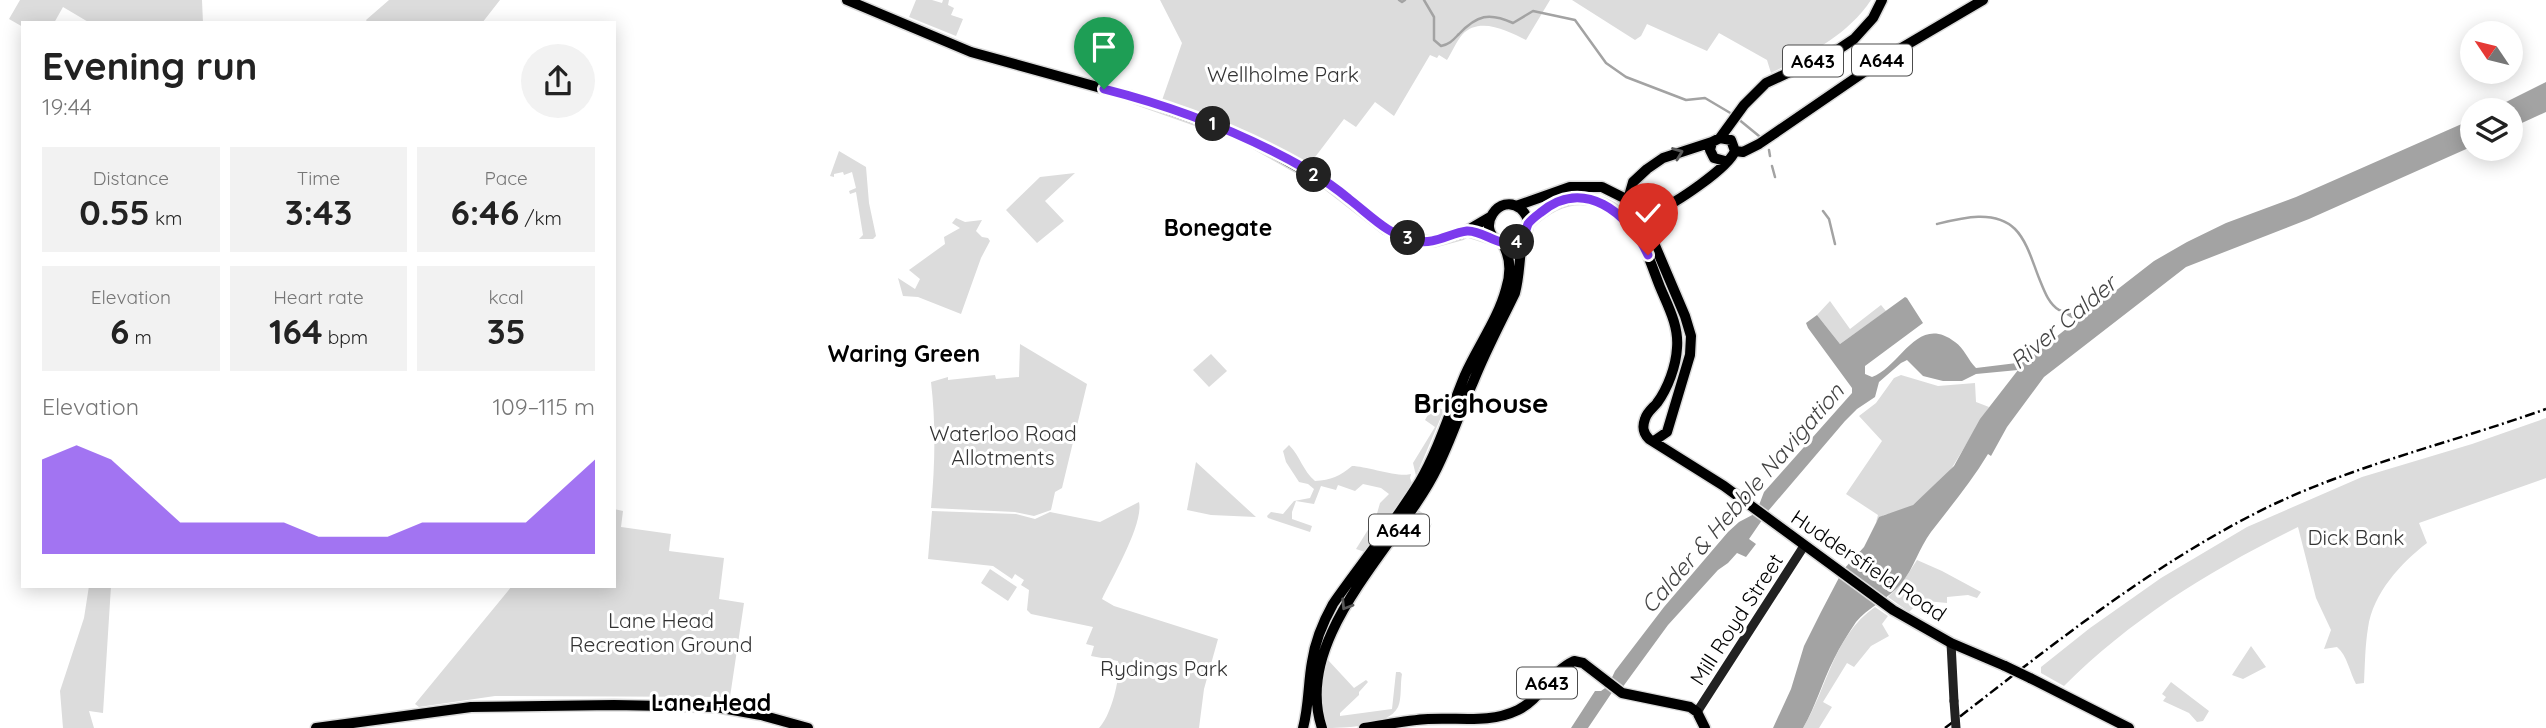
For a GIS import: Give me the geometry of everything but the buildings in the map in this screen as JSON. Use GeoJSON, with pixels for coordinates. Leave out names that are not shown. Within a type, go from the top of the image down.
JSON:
{"type":"FeatureCollection","features":[{"type":"Feature","properties":{"kind":"main road"},"geometry":{"type":"LineString","coordinates":[[847,0],[971,51],[1129,96],[1243,136],[1306,169],[1350,199],[1386,229],[1415,241],[1426,242],[1468,231],[1490,217],[1500,206],[1516,206],[1570,187],[1602,187],[1633,182]]}},
{"type":"Feature","properties":{"kind":"main road","name":"A643"},"geometry":{"type":"LineString","coordinates":[[1716,140],[1766,83],[1839,49],[1854,39],[1873,19],[1882,0]]}},
{"type":"Feature","properties":{"kind":"main road","name":"A644"},"geometry":{"type":"LineString","coordinates":[[1490,217],[1489,230],[1508,256],[1507,288],[1466,373],[1425,472],[1325,618],[1311,663],[1307,715],[1303,728],[1320,728],[1319,682],[1333,627],[1349,599],[1411,513],[1437,469],[1475,377],[1515,293],[1519,280],[1521,249],[1528,224],[1551,205],[1574,198],[1594,201],[1627,212],[1654,212],[1681,197],[1716,171],[1735,151],[1743,152],[1763,141],[1886,57],[1983,0]]}},
{"type":"Feature","properties":{"kind":"main road"},"geometry":{"type":"LineString","coordinates":[[1716,140],[1712,155],[1717,160],[1725,161]]}},
{"type":"Feature","properties":{"kind":"main road"},"geometry":{"type":"LineString","coordinates":[[1669,427],[1654,441],[1645,435],[1647,415],[1657,405],[1674,365],[1677,337],[1648,255],[1630,225],[1626,199],[1633,182],[1663,158],[1716,140],[1731,140],[1735,151]]}},
{"type":"Feature","properties":{"kind":"main road"},"geometry":{"type":"LineString","coordinates":[[1602,187],[1626,199]]}},
{"type":"Feature","properties":{"kind":"main road"},"geometry":{"type":"LineString","coordinates":[[1516,206],[1524,211],[1528,224]]}},
{"type":"Feature","properties":{"kind":"main road"},"geometry":{"type":"LineString","coordinates":[[1627,212],[1643,222],[1651,236],[1691,336],[1690,355],[1669,427],[1668,443],[1674,454]]}},
{"type":"Feature","properties":{"kind":"main road"},"geometry":{"type":"LineString","coordinates":[[1643,222],[1654,212]]}},
{"type":"Feature","properties":{"kind":"main road"},"geometry":{"type":"LineString","coordinates":[[1468,231],[1514,243],[1524,236]]}},
{"type":"Feature","properties":{"kind":"main road"},"geometry":{"type":"LineString","coordinates":[[1657,405],[1665,408],[1669,427]]}},
{"type":"Feature","properties":{"kind":"main road","name":"Huddersfield Road"},"geometry":{"type":"LineString","coordinates":[[1654,441],[1724,486],[1893,610],[1951,643],[2005,666],[2129,728]]}},
{"type":"Feature","properties":{"kind":"main road","name":"A643"},"geometry":{"type":"LineString","coordinates":[[1364,728],[1428,719],[1489,719],[1526,705],[1555,672],[1574,661],[1583,663],[1616,689],[1627,694],[1686,705],[1697,712]]}},
{"type":"Feature","properties":{"kind":"main road"},"geometry":{"type":"LineString","coordinates":[[316,728],[471,707],[679,705],[716,707],[761,715],[808,728]]}},
{"type":"Feature","properties":{"kind":"main road"},"geometry":{"type":"LineString","coordinates":[[1697,712],[1705,728]]}},
{"type":"Feature","properties":{"kind":"main road","name":"A643"},"geometry":{"type":"LineString","coordinates":[[1389,728],[1409,722]]}},
{"type":"Feature","properties":{"kind":"street","name":"Mill Royd Street"},"geometry":{"type":"LineString","coordinates":[[1697,712],[1804,546]]}},
{"type":"Feature","properties":{"kind":"street"},"geometry":{"type":"LineString","coordinates":[[1951,643],[1956,728]]}},
{"type":"Feature","properties":{"kind":"green space"},"geometry":{"type":"Polygon","coordinates":[[[20,0],[202,0],[203,21],[87,21],[63,7],[55,21],[21,21],[21,26],[9,19],[20,0]]]}},
{"type":"Feature","properties":{"kind":"green space"},"geometry":{"type":"Polygon","coordinates":[[[389,0],[500,0],[484,21],[366,20],[389,0]]]}},
{"type":"Feature","properties":{"kind":"green space"},"geometry":{"type":"Polygon","coordinates":[[[916,0],[942,3],[943,0],[949,0],[948,5],[954,8],[951,15],[963,19],[956,36],[909,17],[916,0]]]}},
{"type":"Feature","properties":{"kind":"green space","name":"Wellholme Park"},"geometry":{"type":"Polygon","coordinates":[[[1160,0],[1550,0],[1526,40],[1494,27],[1477,26],[1462,35],[1447,60],[1439,55],[1437,58],[1430,55],[1394,116],[1375,102],[1356,127],[1344,119],[1306,169],[1243,136],[1160,106],[1182,43],[1160,0]]]}},
{"type":"Feature","properties":{"kind":"green space"},"geometry":{"type":"Polygon","coordinates":[[[1572,0],[1871,0],[1839,34],[1771,73],[1767,60],[1719,33],[1707,51],[1647,24],[1641,36],[1635,40],[1572,0]]]}},
{"type":"Feature","properties":{"kind":"green space"},"geometry":{"type":"Polygon","coordinates":[[[839,151],[866,167],[869,203],[876,236],[873,239],[859,239],[863,235],[856,192],[850,194],[849,191],[856,188],[852,172],[830,176],[839,151]]]}},
{"type":"Feature","properties":{"kind":"green space"},"geometry":{"type":"Polygon","coordinates":[[[1075,173],[1045,201],[1064,221],[1037,243],[1006,210],[1040,177],[1075,173]]]}},
{"type":"Feature","properties":{"kind":"green space"},"geometry":{"type":"Polygon","coordinates":[[[956,218],[965,222],[982,220],[976,231],[990,241],[961,314],[918,297],[903,296],[898,278],[915,289],[920,279],[909,270],[945,244],[944,237],[960,228],[952,223],[956,218]]]}},
{"type":"Feature","properties":{"kind":"green space"},"geometry":{"type":"Polygon","coordinates":[[[1830,301],[1850,329],[1881,305],[1886,311],[1840,344],[1817,315],[1830,301]]]}},
{"type":"Feature","properties":{"kind":"green space","name":"Waterloo Road Allotments"},"geometry":{"type":"Polygon","coordinates":[[[1020,344],[1087,384],[1062,488],[1055,492],[1051,510],[1034,516],[1015,512],[931,508],[934,414],[931,382],[948,377],[948,380],[995,375],[996,379],[1019,377],[1020,344]]]}},
{"type":"Feature","properties":{"kind":"green space"},"geometry":{"type":"Polygon","coordinates":[[[1211,354],[1227,371],[1209,387],[1193,370],[1211,354]]]}},
{"type":"Feature","properties":{"kind":"green space"},"geometry":{"type":"Polygon","coordinates":[[[1901,375],[1938,386],[1975,383],[1976,402],[1989,407],[1950,471],[1913,505],[1905,510],[1884,515],[1876,522],[1878,515],[1846,494],[1882,441],[1859,416],[1876,403],[1894,378],[1901,375]]]}},
{"type":"Feature","properties":{"kind":"green space"},"geometry":{"type":"Polygon","coordinates":[[[1433,406],[1444,410],[1416,476],[1413,463],[1435,427],[1425,420],[1433,406]]]}},
{"type":"Feature","properties":{"kind":"green space","name":"Dick Bank"},"geometry":{"type":"Polygon","coordinates":[[[2546,418],[2546,478],[2419,523],[2427,543],[2390,580],[2371,615],[2366,642],[2364,683],[2356,684],[2346,659],[2337,647],[2324,649],[2331,630],[2316,598],[2298,527],[2235,560],[2174,597],[2117,638],[2064,686],[2041,673],[2041,667],[2090,628],[2161,578],[2247,527],[2362,477],[2472,444],[2546,418]]]}},
{"type":"Feature","properties":{"kind":"green space"},"geometry":{"type":"Polygon","coordinates":[[[1289,445],[1315,481],[1335,477],[1352,466],[1411,474],[1412,483],[1365,552],[1356,549],[1376,517],[1380,503],[1389,494],[1381,488],[1363,484],[1355,491],[1338,485],[1336,490],[1321,486],[1314,504],[1296,501],[1292,519],[1312,526],[1310,532],[1268,518],[1271,512],[1283,514],[1294,501],[1310,498],[1314,489],[1299,482],[1286,462],[1283,451],[1289,445]]]}},
{"type":"Feature","properties":{"kind":"green space"},"geometry":{"type":"Polygon","coordinates":[[[1196,462],[1256,517],[1211,515],[1187,510],[1196,462]]]}},
{"type":"Feature","properties":{"kind":"green space","name":"Rydings Park"},"geometry":{"type":"Polygon","coordinates":[[[1139,502],[1137,523],[1102,599],[1114,606],[1218,639],[1204,689],[1199,728],[1099,728],[1111,706],[1119,668],[1118,661],[1091,656],[1094,646],[1086,644],[1093,627],[1031,614],[1027,610],[1029,590],[1021,585],[1024,580],[1015,574],[1012,579],[993,566],[928,559],[932,511],[1016,514],[1035,519],[1050,512],[1100,522],[1139,502]]]}},
{"type":"Feature","properties":{"kind":"green space","name":"Lane Head Recreation Ground"},"geometry":{"type":"Polygon","coordinates":[[[616,509],[623,511],[621,527],[671,534],[669,551],[724,558],[719,599],[744,603],[730,697],[495,696],[419,707],[415,704],[510,588],[616,588],[616,509]]]}},
{"type":"Feature","properties":{"kind":"green space"},"geometry":{"type":"Polygon","coordinates":[[[1418,510],[1426,515],[1420,533],[1424,535],[1432,523],[1423,546],[1397,541],[1418,510]]]}},
{"type":"Feature","properties":{"kind":"green space"},"geometry":{"type":"Polygon","coordinates":[[[1917,560],[1981,592],[1977,598],[1968,595],[1947,597],[1947,603],[1926,601],[1922,608],[1916,605],[1909,612],[1888,597],[1902,583],[1917,560]]]}},
{"type":"Feature","properties":{"kind":"green space"},"geometry":{"type":"Polygon","coordinates":[[[990,569],[1017,587],[1008,601],[981,583],[990,569]]]}},
{"type":"Feature","properties":{"kind":"green space"},"geometry":{"type":"Polygon","coordinates":[[[89,588],[111,588],[103,713],[89,711],[94,728],[63,728],[60,691],[84,618],[89,588]]]}},
{"type":"Feature","properties":{"kind":"green space"},"geometry":{"type":"Polygon","coordinates":[[[1875,607],[1888,616],[1882,624],[1889,636],[1871,646],[1854,667],[1847,663],[1823,702],[1832,707],[1819,728],[1803,728],[1840,647],[1861,619],[1875,607]]]}},
{"type":"Feature","properties":{"kind":"green space"},"geometry":{"type":"Polygon","coordinates":[[[2251,646],[2266,667],[2243,679],[2232,675],[2251,646]]]}},
{"type":"Feature","properties":{"kind":"green space"},"geometry":{"type":"Polygon","coordinates":[[[1328,660],[1354,688],[1366,680],[1368,682],[1340,716],[1392,709],[1396,672],[1400,672],[1400,699],[1393,714],[1385,719],[1353,727],[1324,728],[1320,691],[1328,660]]]}},
{"type":"Feature","properties":{"kind":"green space"},"geometry":{"type":"Polygon","coordinates":[[[2171,682],[2209,711],[2203,721],[2197,722],[2189,713],[2163,701],[2166,697],[2162,694],[2171,682]]]}},
{"type":"Feature","properties":{"kind":"shaded area"},"geometry":{"type":"Polygon","coordinates":[[[2546,82],[2546,112],[2523,123],[2523,98],[2514,98],[2546,82]]]}},
{"type":"Feature","properties":{"kind":"shaded area"},"geometry":{"type":"Polygon","coordinates":[[[2460,125],[2460,152],[2309,219],[2186,267],[2044,377],[2007,427],[1991,456],[1988,454],[1931,532],[1901,584],[1856,622],[1836,654],[1803,728],[1773,728],[1791,689],[1804,646],[1843,570],[1864,547],[1879,517],[1913,505],[1954,466],[1980,419],[2018,370],[1976,374],[1962,381],[1943,381],[1923,376],[1907,360],[1901,363],[1879,382],[1875,397],[1845,421],[1769,510],[1749,539],[1756,544],[1746,557],[1737,553],[1718,570],[1668,625],[1622,688],[1617,685],[1588,728],[1571,728],[1595,691],[1601,691],[1608,686],[1615,671],[1664,607],[1728,532],[1756,513],[1764,492],[1852,393],[1852,388],[1806,323],[1817,315],[1840,344],[1905,297],[1923,323],[1865,366],[1865,374],[1872,377],[1882,371],[1910,345],[1930,334],[1942,335],[1955,342],[1976,368],[2025,362],[2076,321],[2056,308],[2082,315],[2087,313],[2154,261],[2187,242],[2226,223],[2296,197],[2460,125]]]}},
{"type":"Feature","properties":{"kind":"waterway"},"geometry":{"type":"LineString","coordinates":[[1399,0],[1405,0]]}},
{"type":"Feature","properties":{"kind":"waterway"},"geometry":{"type":"LineString","coordinates":[[1424,0],[1434,17],[1434,40],[1441,46],[1484,17],[1497,17],[1513,23],[1533,11],[1575,20],[1606,63],[1626,77],[1686,100],[1705,98],[1732,114]]}},
{"type":"Feature","properties":{"kind":"waterway"},"geometry":{"type":"LineString","coordinates":[[1737,118],[1759,136]]}},
{"type":"Feature","properties":{"kind":"waterway"},"geometry":{"type":"LineString","coordinates":[[1769,150],[1770,156]]}},
{"type":"Feature","properties":{"kind":"waterway"},"geometry":{"type":"LineString","coordinates":[[1772,166],[1775,177]]}},
{"type":"Feature","properties":{"kind":"waterway"},"geometry":{"type":"LineString","coordinates":[[1823,211],[1829,219],[1835,244]]}},
{"type":"Feature","properties":{"kind":"waterway","name":"River Calder"},"geometry":{"type":"LineString","coordinates":[[1937,224],[1978,217],[2007,223],[2023,240],[2047,296],[2059,310]]}},
{"type":"Feature","properties":{"kind":"railway"},"geometry":{"type":"LineString","coordinates":[[1945,728],[2102,609],[2226,529],[2270,506],[2337,478],[2546,409]]}},
{"type":"Feature","properties":{"kind":"district","name":"Bonegate"},"geometry":{"type":"Point","coordinates":[1218,227]}},
{"type":"Feature","properties":{"kind":"district","name":"Waring Green"},"geometry":{"type":"Point","coordinates":[904,353]}},
{"type":"Feature","properties":{"kind":"district","name":"Brighouse"},"geometry":{"type":"Point","coordinates":[1481,402]}},
{"type":"Feature","properties":{"kind":"district","name":"Lane Head"},"geometry":{"type":"Point","coordinates":[711,702]}},
{"type":"Feature","properties":{"kind":"route"},"geometry":{"type":"LineString","coordinates":[[1104,89],[1191,116],[1243,136],[1306,169],[1350,199],[1386,229],[1415,241],[1435,241],[1468,231],[1502,243],[1514,243],[1524,236],[1528,224],[1551,205],[1564,200],[1584,198],[1603,204],[1616,212],[1630,225],[1648,255]]}},
{"type":"Feature","properties":{"kind":"water label","name":"Calder & Hebble Navigation"},"geometry":{"type":"Point","coordinates":[1742,498]}}]}
